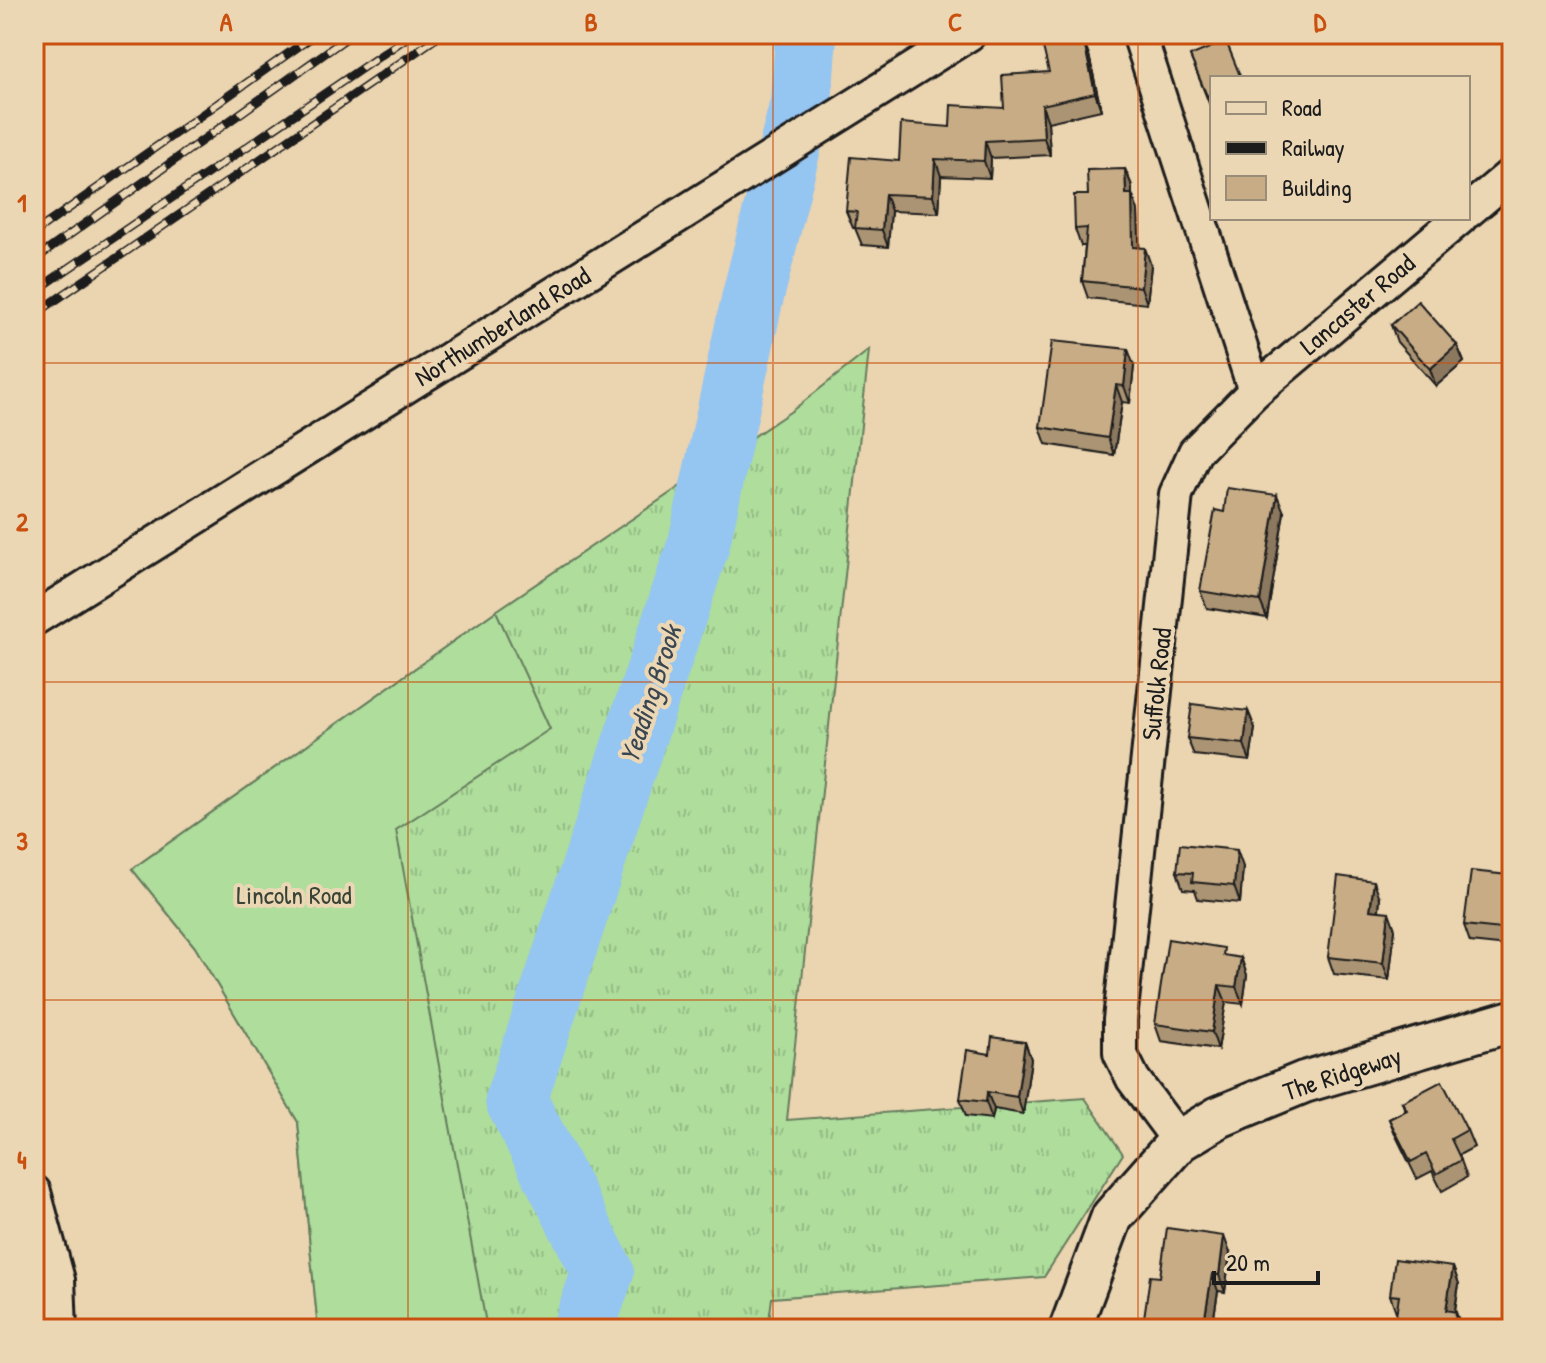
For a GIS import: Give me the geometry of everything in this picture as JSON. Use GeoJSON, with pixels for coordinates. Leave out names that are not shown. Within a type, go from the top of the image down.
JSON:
{"type":"FeatureCollection","features":[{"type":"Feature","properties":{"kind":"street","name":"Northumberland Road"},"geometry":{"type":"LineString","coordinates":[[34,619],[969,34]]}},
{"type":"Feature","properties":{"kind":"street"},"geometry":{"type":"LineString","coordinates":[[1139,34],[1255,391]]}},
{"type":"Feature","properties":{"kind":"street"},"geometry":{"type":"LineString","coordinates":[[1470,209],[1512,174]]}},
{"type":"Feature","properties":{"kind":"street","name":"Lancaster Road"},"geometry":{"type":"LineString","coordinates":[[1255,391],[1458,220]]}},
{"type":"Feature","properties":{"kind":"street","name":"Suffolk Road"},"geometry":{"type":"LineString","coordinates":[[1179,1141],[1133,1079],[1120,1053],[1120,1020],[1176,494],[1195,452],[1255,391]]}},
{"type":"Feature","properties":{"kind":"street","name":"The Ridgeway"},"geometry":{"type":"LineString","coordinates":[[1179,1141],[1219,1117],[1304,1082],[1512,1021]]}},
{"type":"Feature","properties":{"kind":"street"},"geometry":{"type":"LineString","coordinates":[[1070,1329],[1112,1217],[1179,1141]]}},
{"type":"Feature","properties":{"kind":"street"},"geometry":{"type":"LineString","coordinates":[[34,1192],[58,1280],[60,1329]]}},
{"type":"Feature","properties":{"kind":"green space"},"geometry":{"type":"Polygon","coordinates":[[[869,350],[787,1120],[1085,1098],[1123,1154],[1044,1277],[772,1298],[768,1329],[318,1329],[298,1122],[195,947],[132,869],[496,611],[793,410],[869,350]]]}},
{"type":"Feature","properties":{"kind":"green space","name":"Lincoln Road"},"geometry":{"type":"Polygon","coordinates":[[[496,611],[550,729],[396,830],[487,1329],[318,1329],[298,1122],[195,947],[132,869],[496,611]]]}},
{"type":"Feature","properties":{"kind":"building"},"geometry":{"type":"Polygon","coordinates":[[[1083,38],[1095,93],[1042,105],[1044,138],[985,141],[984,161],[935,159],[933,196],[885,194],[882,230],[855,228],[857,212],[846,211],[851,157],[899,161],[901,123],[950,127],[951,105],[1004,108],[1002,75],[1049,72],[1043,47],[1083,38]]]}},
{"type":"Feature","properties":{"kind":"building"},"geometry":{"type":"Polygon","coordinates":[[[1226,41],[1240,76],[1210,76],[1210,95],[1207,96],[1190,56],[1226,41]]]}},
{"type":"Feature","properties":{"kind":"building"},"geometry":{"type":"Polygon","coordinates":[[[1125,169],[1126,194],[1132,194],[1133,247],[1145,248],[1141,287],[1082,281],[1087,228],[1075,229],[1074,195],[1088,195],[1087,170],[1125,169]]]}},
{"type":"Feature","properties":{"kind":"building"},"geometry":{"type":"Polygon","coordinates":[[[1418,301],[1457,345],[1430,369],[1391,325],[1418,301]]]}},
{"type":"Feature","properties":{"kind":"building"},"geometry":{"type":"Polygon","coordinates":[[[1052,341],[1128,349],[1124,386],[1116,385],[1108,438],[1040,427],[1052,341]]]}},
{"type":"Feature","properties":{"kind":"building"},"geometry":{"type":"Polygon","coordinates":[[[1227,488],[1277,495],[1260,601],[1200,591],[1215,510],[1224,512],[1227,488]]]}},
{"type":"Feature","properties":{"kind":"building"},"geometry":{"type":"Polygon","coordinates":[[[1192,704],[1248,711],[1244,744],[1187,738],[1192,704]]]}},
{"type":"Feature","properties":{"kind":"building"},"geometry":{"type":"Polygon","coordinates":[[[1180,844],[1237,850],[1234,886],[1192,882],[1193,873],[1177,872],[1180,844]]]}},
{"type":"Feature","properties":{"kind":"building"},"geometry":{"type":"Polygon","coordinates":[[[1471,871],[1508,875],[1501,929],[1464,925],[1471,871]]]}},
{"type":"Feature","properties":{"kind":"building"},"geometry":{"type":"Polygon","coordinates":[[[1338,876],[1374,881],[1370,910],[1389,912],[1383,963],[1328,957],[1338,876]]]}},
{"type":"Feature","properties":{"kind":"building"},"geometry":{"type":"Polygon","coordinates":[[[1168,939],[1224,948],[1223,955],[1241,958],[1236,987],[1219,985],[1212,1032],[1155,1024],[1168,939]]]}},
{"type":"Feature","properties":{"kind":"building"},"geometry":{"type":"Polygon","coordinates":[[[992,1037],[1025,1042],[1017,1097],[987,1092],[986,1102],[960,1099],[967,1050],[990,1054],[992,1037]]]}},
{"type":"Feature","properties":{"kind":"building"},"geometry":{"type":"Polygon","coordinates":[[[1442,1081],[1467,1130],[1451,1139],[1461,1160],[1436,1174],[1426,1154],[1411,1162],[1389,1119],[1407,1110],[1402,1102],[1442,1081]]]}},
{"type":"Feature","properties":{"kind":"building"},"geometry":{"type":"Polygon","coordinates":[[[1167,1228],[1224,1236],[1219,1275],[1212,1274],[1203,1329],[1139,1329],[1140,1324],[1143,1325],[1150,1276],[1160,1277],[1167,1228]]]}},
{"type":"Feature","properties":{"kind":"building"},"geometry":{"type":"Polygon","coordinates":[[[1395,1259],[1453,1267],[1446,1310],[1456,1312],[1454,1329],[1394,1329],[1399,1296],[1390,1295],[1395,1259]]]}},
{"type":"Feature","properties":{"kind":"building"},"geometry":{"type":"Polygon","coordinates":[[[920,1321],[978,1329],[919,1329],[920,1321]]]}},
{"type":"Feature","properties":{"kind":"waterway","name":"Yeading Brook"},"geometry":{"type":"LineString","coordinates":[[583,1329],[603,1272],[516,1100],[699,543],[752,300],[801,103],[806,34]]}},
{"type":"Feature","properties":{"kind":"railway"},"geometry":{"type":"LineString","coordinates":[[34,233],[316,34]]}},
{"type":"Feature","properties":{"kind":"railway"},"geometry":{"type":"LineString","coordinates":[[34,260],[352,34]]}},
{"type":"Feature","properties":{"kind":"railway"},"geometry":{"type":"LineString","coordinates":[[34,292],[412,34]]}},
{"type":"Feature","properties":{"kind":"railway"},"geometry":{"type":"LineString","coordinates":[[34,315],[442,34]]}}]}
